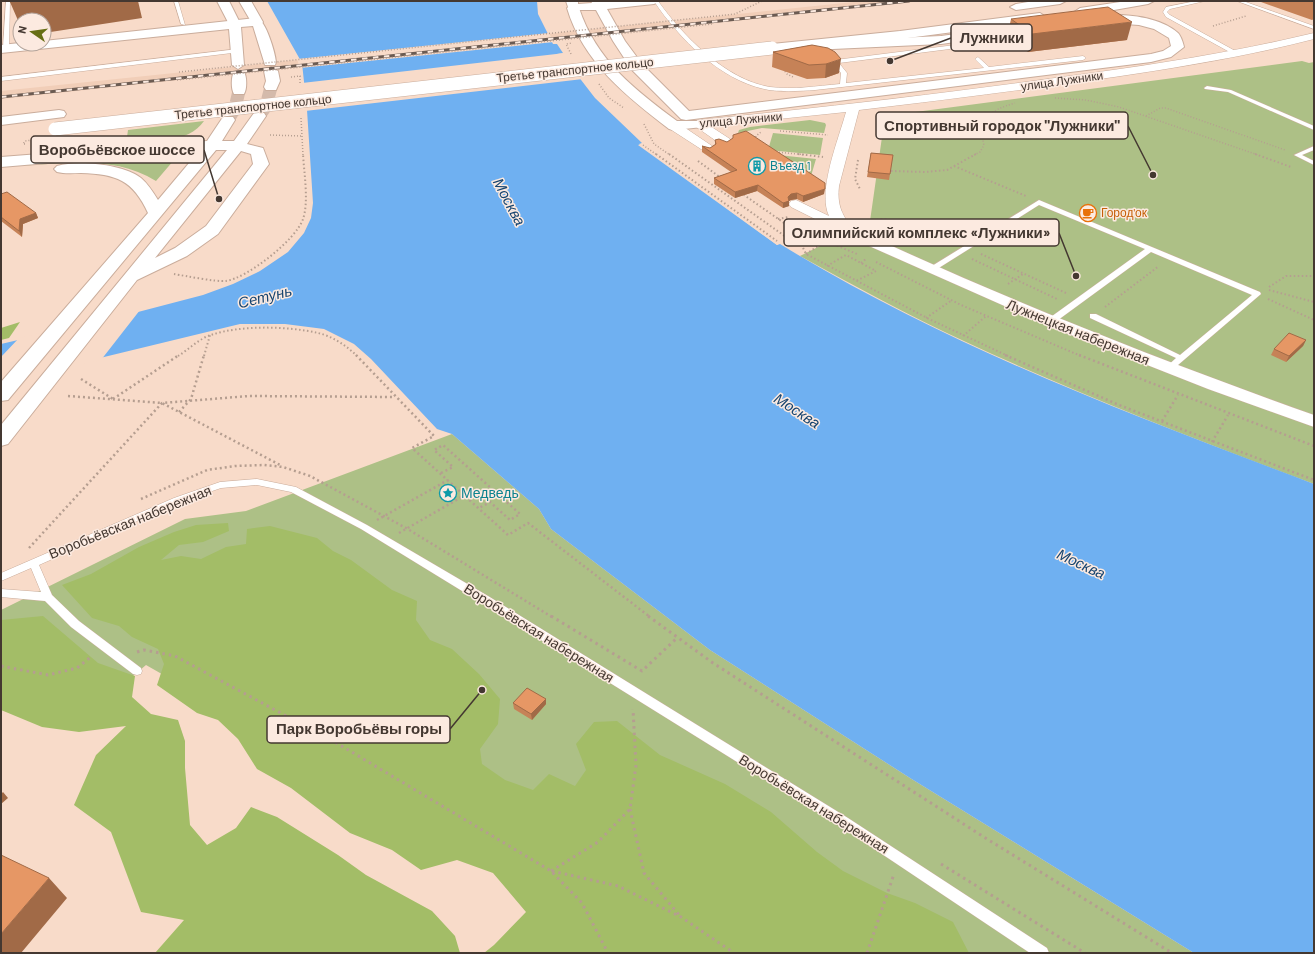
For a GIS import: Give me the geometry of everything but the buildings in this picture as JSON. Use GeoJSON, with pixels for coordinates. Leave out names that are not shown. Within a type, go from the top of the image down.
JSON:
{"type":"FeatureCollection","features":[{"type":"Feature","properties":{"kind":"main road"},"geometry":{"type":"LineString","coordinates":[[224,1],[234,24],[244,83]]}},
{"type":"Feature","properties":{"kind":"main road"},"geometry":{"type":"LineString","coordinates":[[4,48],[257,22],[245,1]]}},
{"type":"Feature","properties":{"kind":"main road"},"geometry":{"type":"LineString","coordinates":[[655,1],[572,4],[578,27],[585,40],[635,96],[670,123],[686,116],[1156,57],[1173,52],[1178,47],[1177,40],[1170,33],[1148,24],[1126,20],[1071,18],[1148,1]]}},
{"type":"Feature","properties":{"kind":"main road"},"geometry":{"type":"LineString","coordinates":[[1005,8],[1060,1]]}},
{"type":"Feature","properties":{"kind":"main road"},"geometry":{"type":"LineString","coordinates":[[598,3],[619,41],[637,67],[686,116],[698,124]]}},
{"type":"Feature","properties":{"kind":"main road","name":"Третье транспортное кольцо"},"geometry":{"type":"LineString","coordinates":[[40,131],[783,47],[941,40],[1051,20]]}},
{"type":"Feature","properties":{"kind":"main road","name":"Третье транспортное кольцо"},"geometry":{"type":"LineString","coordinates":[[225,96],[244,83],[273,78],[269,53],[257,22]]}},
{"type":"Feature","properties":{"kind":"main road"},"geometry":{"type":"LineString","coordinates":[[675,46],[706,42]]}},
{"type":"Feature","properties":{"kind":"main road","name":"Третье транспортное кольцо"},"geometry":{"type":"LineString","coordinates":[[580,56],[643,49]]}},
{"type":"Feature","properties":{"kind":"main road"},"geometry":{"type":"LineString","coordinates":[[1,121],[75,112]]}},
{"type":"Feature","properties":{"kind":"main road"},"geometry":{"type":"LineString","coordinates":[[1,439],[131,276],[238,146],[259,116]]}},
{"type":"Feature","properties":{"kind":"main road"},"geometry":{"type":"LineString","coordinates":[[1,395],[156,213],[212,145],[228,120]]}},
{"type":"Feature","properties":{"kind":"main road","name":"улица Лужники"},"geometry":{"type":"LineString","coordinates":[[670,123],[698,124]]}},
{"type":"Feature","properties":{"kind":"main road"},"geometry":{"type":"LineString","coordinates":[[1,162],[212,145],[238,146],[258,151],[261,157],[261,164],[212,230],[181,252],[131,276]]}},
{"type":"Feature","properties":{"kind":"main road"},"geometry":{"type":"LineString","coordinates":[[1,173],[77,169],[116,172],[130,178],[142,187],[156,213]]}},
{"type":"Feature","properties":{"kind":"street","name":"улица Лужники"},"geometry":{"type":"LineString","coordinates":[[698,124],[853,109],[1023,87],[1237,54],[1314,36]]}},
{"type":"Feature","properties":{"kind":"street","name":"Лужнецкая набережная"},"geometry":{"type":"LineString","coordinates":[[846,230],[826,204],[853,109]]}},
{"type":"Feature","properties":{"kind":"street","name":"улица Лужники"},"geometry":{"type":"LineString","coordinates":[[740,110],[808,113]]}},
{"type":"Feature","properties":{"kind":"street"},"geometry":{"type":"LineString","coordinates":[[670,123],[709,148]]}},
{"type":"Feature","properties":{"kind":"street"},"geometry":{"type":"LineString","coordinates":[[698,124],[726,142]]}},
{"type":"Feature","properties":{"kind":"street","name":"Лужнецкая набережная"},"geometry":{"type":"LineString","coordinates":[[796,204],[846,230],[1051,321],[1168,369],[1314,421]]}},
{"type":"Feature","properties":{"kind":"lane"},"geometry":{"type":"LineString","coordinates":[[4,48],[8,1]]}},
{"type":"Feature","properties":{"kind":"lane"},"geometry":{"type":"LineString","coordinates":[[176,1],[183,24]]}},
{"type":"Feature","properties":{"kind":"lane"},"geometry":{"type":"LineString","coordinates":[[655,1],[676,29],[712,59],[737,76],[763,87],[790,90],[1083,58]]}},
{"type":"Feature","properties":{"kind":"lane"},"geometry":{"type":"LineString","coordinates":[[1203,1],[1168,8],[1165,12],[1168,16],[1237,54]]}},
{"type":"Feature","properties":{"kind":"lane"},"geometry":{"type":"LineString","coordinates":[[1239,1],[1314,28]]}},
{"type":"Feature","properties":{"kind":"lane"},"geometry":{"type":"LineString","coordinates":[[843,85],[844,73],[835,62],[1003,41]]}},
{"type":"Feature","properties":{"kind":"lane"},"geometry":{"type":"LineString","coordinates":[[1,79],[238,51]]}},
{"type":"Feature","properties":{"kind":"lane"},"geometry":{"type":"LineString","coordinates":[[978,58],[987,68]]}},
{"type":"Feature","properties":{"kind":"lane"},"geometry":{"type":"LineString","coordinates":[[637,67],[712,59]]}},
{"type":"Feature","properties":{"kind":"lane"},"geometry":{"type":"LineString","coordinates":[[1207,88],[1229,91],[1314,128]]}},
{"type":"Feature","properties":{"kind":"lane"},"geometry":{"type":"LineString","coordinates":[[1314,148],[1296,155],[1314,163]]}},
{"type":"Feature","properties":{"kind":"lane"},"geometry":{"type":"LineString","coordinates":[[931,269],[1039,202],[1257,294],[1168,369]]}},
{"type":"Feature","properties":{"kind":"lane"},"geometry":{"type":"LineString","coordinates":[[1051,321],[1150,249]]}},
{"type":"Feature","properties":{"kind":"lane"},"geometry":{"type":"LineString","coordinates":[[1093,316],[1181,358]]}},
{"type":"Feature","properties":{"kind":"lane","name":"Воробьёвская набережная"},"geometry":{"type":"LineString","coordinates":[[1,577],[177,500],[220,485],[257,482],[293,489],[386,540],[844,822],[1042,953]]}},
{"type":"Feature","properties":{"kind":"lane"},"geometry":{"type":"LineString","coordinates":[[33,562],[48,597],[75,624],[138,671]]}},
{"type":"Feature","properties":{"kind":"lane"},"geometry":{"type":"LineString","coordinates":[[1,593],[48,597]]}},
{"type":"Feature","properties":{"kind":"path"},"geometry":{"type":"LineString","coordinates":[[179,72],[735,14],[762,1]]}},
{"type":"Feature","properties":{"kind":"path"},"geometry":{"type":"LineString","coordinates":[[1195,31],[1264,10]]}},
{"type":"Feature","properties":{"kind":"path"},"geometry":{"type":"LineString","coordinates":[[177,80],[712,24]]}},
{"type":"Feature","properties":{"kind":"path"},"geometry":{"type":"LineString","coordinates":[[567,48],[566,44],[572,43]]}},
{"type":"Feature","properties":{"kind":"path"},"geometry":{"type":"LineString","coordinates":[[783,66],[786,74],[796,78]]}},
{"type":"Feature","properties":{"kind":"path"},"geometry":{"type":"LineString","coordinates":[[291,77],[300,76],[300,84]]}},
{"type":"Feature","properties":{"kind":"path"},"geometry":{"type":"LineString","coordinates":[[1052,98],[1078,98],[1101,102],[1297,169]]}},
{"type":"Feature","properties":{"kind":"path"},"geometry":{"type":"LineString","coordinates":[[891,171],[938,171],[954,166],[982,150],[984,145],[982,127],[989,116],[1001,108],[1019,101]]}},
{"type":"Feature","properties":{"kind":"path"},"geometry":{"type":"LineString","coordinates":[[1145,116],[1160,108],[1166,108],[1298,154]]}},
{"type":"Feature","properties":{"kind":"path"},"geometry":{"type":"LineString","coordinates":[[181,275],[226,281],[260,264],[279,250],[295,233],[303,219],[305,204],[301,113]]}},
{"type":"Feature","properties":{"kind":"path"},"geometry":{"type":"LineString","coordinates":[[642,122],[654,144],[788,239],[798,237]]}},
{"type":"Feature","properties":{"kind":"path"},"geometry":{"type":"LineString","coordinates":[[754,142],[756,136],[764,130]]}},
{"type":"Feature","properties":{"kind":"path"},"geometry":{"type":"LineString","coordinates":[[779,131],[832,135]]}},
{"type":"Feature","properties":{"kind":"path"},"geometry":{"type":"LineString","coordinates":[[270,135],[302,136]]}},
{"type":"Feature","properties":{"kind":"path"},"geometry":{"type":"LineString","coordinates":[[643,145],[777,241]]}},
{"type":"Feature","properties":{"kind":"path"},"geometry":{"type":"LineString","coordinates":[[775,152],[827,157]]}},
{"type":"Feature","properties":{"kind":"path"},"geometry":{"type":"LineString","coordinates":[[665,161],[674,158]]}},
{"type":"Feature","properties":{"kind":"path"},"geometry":{"type":"LineString","coordinates":[[954,166],[1039,202]]}},
{"type":"Feature","properties":{"kind":"path"},"geometry":{"type":"LineString","coordinates":[[855,179],[860,189]]}},
{"type":"Feature","properties":{"kind":"path"},"geometry":{"type":"LineString","coordinates":[[744,195],[787,225],[798,237],[806,254],[926,318],[963,336],[1212,442],[1314,480]]}},
{"type":"Feature","properties":{"kind":"path"},"geometry":{"type":"LineString","coordinates":[[866,226],[879,219],[887,218],[1072,306]]}},
{"type":"Feature","properties":{"kind":"path"},"geometry":{"type":"LineString","coordinates":[[752,223],[761,220]]}},
{"type":"Feature","properties":{"kind":"path"},"geometry":{"type":"LineString","coordinates":[[806,254],[826,241],[867,258],[986,316],[1057,346],[1228,415],[1314,446]]}},
{"type":"Feature","properties":{"kind":"path"},"geometry":{"type":"LineString","coordinates":[[967,247],[1080,300]]}},
{"type":"Feature","properties":{"kind":"path"},"geometry":{"type":"LineString","coordinates":[[827,266],[846,255],[876,271],[856,281]]}},
{"type":"Feature","properties":{"kind":"path"},"geometry":{"type":"LineString","coordinates":[[861,263],[867,258]]}},
{"type":"Feature","properties":{"kind":"path"},"geometry":{"type":"LineString","coordinates":[[1093,316],[1170,258]]}},
{"type":"Feature","properties":{"kind":"path"},"geometry":{"type":"LineString","coordinates":[[1257,294],[1267,289],[1284,276],[1314,276]]}},
{"type":"Feature","properties":{"kind":"path"},"geometry":{"type":"LineString","coordinates":[[1267,289],[1314,302]]}},
{"type":"Feature","properties":{"kind":"path"},"geometry":{"type":"LineString","coordinates":[[1257,294],[1314,320]]}},
{"type":"Feature","properties":{"kind":"path"},"geometry":{"type":"LineString","coordinates":[[926,318],[952,300]]}},
{"type":"Feature","properties":{"kind":"path"},"geometry":{"type":"LineString","coordinates":[[963,336],[986,316]]}},
{"type":"Feature","properties":{"kind":"path"},"geometry":{"type":"LineString","coordinates":[[113,400],[210,335],[238,329],[283,329],[319,334],[348,347],[434,436],[412,448],[508,535],[528,523],[612,589],[713,663],[986,839],[1172,953]]}},
{"type":"Feature","properties":{"kind":"path"},"geometry":{"type":"LineString","coordinates":[[179,412],[191,399],[210,335]]}},
{"type":"Feature","properties":{"kind":"path"},"geometry":{"type":"LineString","coordinates":[[81,379],[113,400]]}},
{"type":"Feature","properties":{"kind":"path"},"geometry":{"type":"LineString","coordinates":[[1162,421],[1178,395]]}},
{"type":"Feature","properties":{"kind":"path"},"geometry":{"type":"LineString","coordinates":[[68,396],[162,404],[191,399],[242,396],[395,396]]}},
{"type":"Feature","properties":{"kind":"path"},"geometry":{"type":"LineString","coordinates":[[162,404],[283,467],[310,476],[406,528],[642,671],[678,637]]}},
{"type":"Feature","properties":{"kind":"path"},"geometry":{"type":"LineString","coordinates":[[33,548],[26,552],[162,404]]}},
{"type":"Feature","properties":{"kind":"path"},"geometry":{"type":"LineString","coordinates":[[1212,442],[1228,415]]}},
{"type":"Feature","properties":{"kind":"path"},"geometry":{"type":"LineString","coordinates":[[441,473],[453,467],[434,450],[443,445],[520,514],[510,520],[490,502],[479,508]]}},
{"type":"Feature","properties":{"kind":"path"},"geometry":{"type":"LineString","coordinates":[[134,502],[207,470],[264,465],[283,467]]}},
{"type":"Feature","properties":{"kind":"path"},"geometry":{"type":"LineString","coordinates":[[364,527],[448,480]]}},
{"type":"Feature","properties":{"kind":"path"},"geometry":{"type":"LineString","coordinates":[[386,540],[464,495]]}},
{"type":"Feature","properties":{"kind":"path"},"geometry":{"type":"LineString","coordinates":[[1,666],[48,675],[77,668],[104,647]]}},
{"type":"Feature","properties":{"kind":"path"},"geometry":{"type":"LineString","coordinates":[[120,659],[144,650],[175,656],[340,745],[551,871],[582,903],[608,953]]}},
{"type":"Feature","properties":{"kind":"path"},"geometry":{"type":"LineString","coordinates":[[632,691],[636,765],[630,809],[644,873],[681,917]]}},
{"type":"Feature","properties":{"kind":"path"},"geometry":{"type":"LineString","coordinates":[[551,871],[598,842],[630,809]]}},
{"type":"Feature","properties":{"kind":"path"},"geometry":{"type":"LineString","coordinates":[[867,953],[899,858]]}},
{"type":"Feature","properties":{"kind":"path"},"geometry":{"type":"LineString","coordinates":[[551,871],[618,886],[681,917],[734,953]]}},
{"type":"Feature","properties":{"kind":"shaded area"},"geometry":{"type":"Polygon","coordinates":[[[863,1],[922,1],[1,99],[1,91],[863,1]]]}},
{"type":"Feature","properties":{"kind":"green space"},"geometry":{"type":"Polygon","coordinates":[[[1302,61],[1309,63],[1314,62],[1314,484],[1226,451],[1009,362],[924,322],[800,256],[870,221],[885,116],[1302,61]]]}},
{"type":"Feature","properties":{"kind":"green space"},"geometry":{"type":"Polygon","coordinates":[[[810,120],[825,123],[824,133],[762,128],[738,133],[739,130],[750,127],[810,120]]]}},
{"type":"Feature","properties":{"kind":"green space"},"geometry":{"type":"Polygon","coordinates":[[[204,121],[197,129],[179,138],[158,142],[126,144],[128,130],[204,121]]]}},
{"type":"Feature","properties":{"kind":"green space"},"geometry":{"type":"Polygon","coordinates":[[[773,133],[823,138],[820,155],[768,150],[773,133]]]}},
{"type":"Feature","properties":{"kind":"green space"},"geometry":{"type":"Polygon","coordinates":[[[180,153],[156,181],[123,167],[106,164],[71,163],[17,166],[180,153]]]}},
{"type":"Feature","properties":{"kind":"green space"},"geometry":{"type":"Polygon","coordinates":[[[768,154],[816,159],[811,176],[768,154]]]}},
{"type":"Feature","properties":{"kind":"green space"},"geometry":{"type":"Polygon","coordinates":[[[20,322],[9,338],[1,340],[1,328],[20,322]]]}},
{"type":"Feature","properties":{"kind":"green space"},"geometry":{"type":"Polygon","coordinates":[[[452,434],[539,509],[551,529],[710,650],[910,778],[1194,953],[567,953],[536,896],[283,743],[146,665],[82,719],[1,710],[1,610],[185,519],[246,511],[452,434]]]}},
{"type":"Feature","properties":{"kind":"green space"},"geometry":{"type":"Polygon","coordinates":[[[228,523],[229,531],[203,542],[179,545],[161,560],[181,556],[201,559],[226,547],[246,544],[247,529],[270,526],[317,538],[333,551],[351,560],[392,590],[417,601],[416,620],[430,640],[452,649],[479,674],[500,699],[498,724],[480,749],[482,764],[505,780],[533,790],[549,774],[575,786],[586,770],[576,744],[594,722],[617,721],[660,755],[725,784],[771,812],[817,852],[843,871],[887,893],[915,903],[953,922],[969,953],[484,953],[494,945],[526,912],[493,873],[457,860],[421,870],[392,850],[350,833],[291,788],[257,769],[238,739],[218,720],[197,713],[157,685],[164,664],[158,649],[132,637],[119,626],[92,618],[62,585],[91,574],[139,547],[174,532],[196,525],[228,523]]]}},
{"type":"Feature","properties":{"kind":"green space"},"geometry":{"type":"Polygon","coordinates":[[[43,616],[98,663],[135,676],[132,697],[151,714],[178,720],[185,741],[185,768],[190,825],[207,845],[236,828],[251,807],[277,817],[338,855],[366,875],[432,911],[455,936],[460,953],[155,953],[184,920],[141,912],[111,832],[74,805],[96,755],[126,726],[79,732],[42,727],[1,710],[1,620],[43,616]]]}},
{"type":"Feature","properties":{"kind":"water"},"geometry":{"type":"Polygon","coordinates":[[[267,1],[537,1],[538,14],[553,44],[557,44],[563,53],[557,54],[572,77],[578,76],[595,98],[642,143],[639,144],[777,245],[780,244],[843,281],[974,347],[1109,405],[1314,484],[1314,953],[1194,953],[910,778],[710,650],[551,529],[539,509],[452,434],[437,429],[371,359],[354,344],[324,329],[285,324],[240,324],[1,382],[1,344],[203,295],[233,284],[260,271],[288,252],[304,233],[311,218],[313,203],[307,110],[302,63],[267,1]]]}},
{"type":"Feature","properties":{"kind":"pier"},"geometry":{"type":"Polygon","coordinates":[[[549,33],[554,42],[300,68],[297,59],[549,33]]]}},
{"type":"Feature","properties":{"kind":"pier"},"geometry":{"type":"Polygon","coordinates":[[[565,53],[560,55],[573,75],[580,75],[583,79],[305,111],[302,83],[565,53]]]}},
{"type":"Feature","properties":{"kind":"pier"},"geometry":{"type":"Polygon","coordinates":[[[644,143],[643,145],[777,243],[782,242],[777,245],[638,145],[644,143]]]}},
{"type":"Feature","properties":{"kind":"pier"},"geometry":{"type":"Polygon","coordinates":[[[140,310],[101,360],[1,384],[1,357],[19,338],[140,310]]]}},
{"type":"Feature","properties":{"kind":"tunnel"},"geometry":{"type":"LineString","coordinates":[[259,116],[266,106],[271,87]]}},
{"type":"Feature","properties":{"kind":"tunnel"},"geometry":{"type":"LineString","coordinates":[[228,120],[235,108],[239,91]]}},
{"type":"Feature","properties":{"kind":"railway"},"geometry":{"type":"LineString","coordinates":[[1,97],[909,1]]}},
{"type":"Feature","properties":{"kind":"place","name":"Лужники"},"geometry":{"type":"Point","coordinates":[890,61]}},
{"type":"Feature","properties":{"kind":"place","name":"Въезд 1"},"geometry":{"type":"Point","coordinates":[757,166]}},
{"type":"Feature","properties":{"kind":"place","name":"Спортивный городок \"Лужники\""},"geometry":{"type":"Point","coordinates":[1153,175]}},
{"type":"Feature","properties":{"kind":"place","name":"Воробьёвское шоссе"},"geometry":{"type":"Point","coordinates":[219,199]}},
{"type":"Feature","properties":{"kind":"place","name":"Город'ок"},"geometry":{"type":"Point","coordinates":[1088,213]}},
{"type":"Feature","properties":{"kind":"place","name":"Олимпийский комплекс «Лужники»"},"geometry":{"type":"Point","coordinates":[1076,276]}},
{"type":"Feature","properties":{"kind":"place","name":"Медведь"},"geometry":{"type":"Point","coordinates":[448,493]}},
{"type":"Feature","properties":{"kind":"place","name":"Парк Воробьёвы горы"},"geometry":{"type":"Point","coordinates":[482,690]}},
{"type":"Feature","properties":{"kind":"water label","name":"Москва"},"geometry":{"type":"Point","coordinates":[509,202]}},
{"type":"Feature","properties":{"kind":"water label","name":"Сетунь"},"geometry":{"type":"Point","coordinates":[265,297]}},
{"type":"Feature","properties":{"kind":"water label","name":"Москва"},"geometry":{"type":"Point","coordinates":[797,411]}},
{"type":"Feature","properties":{"kind":"water label","name":"Москва"},"geometry":{"type":"Point","coordinates":[1081,564]}}]}
